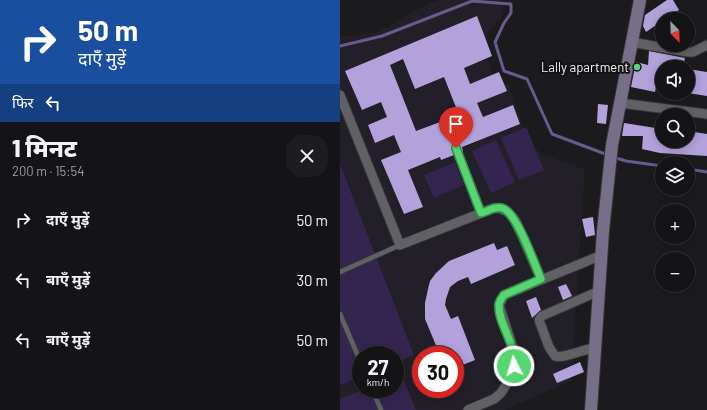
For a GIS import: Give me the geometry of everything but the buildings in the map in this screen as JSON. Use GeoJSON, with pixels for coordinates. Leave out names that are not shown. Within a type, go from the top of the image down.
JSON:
{"type":"FeatureCollection","features":[{"type":"Feature","properties":{"kind":"street"},"geometry":{"type":"LineString","coordinates":[[591,410],[599,291],[612,145],[640,0]]}},
{"type":"Feature","properties":{"kind":"street"},"geometry":{"type":"LineString","coordinates":[[631,42],[694,52],[707,45]]}},
{"type":"Feature","properties":{"kind":"street"},"geometry":{"type":"LineString","coordinates":[[340,95],[400,245],[494,208],[502,208],[509,212],[520,230],[541,279]]}},
{"type":"Feature","properties":{"kind":"street"},"geometry":{"type":"LineString","coordinates":[[620,103],[707,114]]}},
{"type":"Feature","properties":{"kind":"street"},"geometry":{"type":"LineString","coordinates":[[468,410],[494,399],[501,393],[512,375],[514,351],[500,311],[500,299],[504,295],[541,279],[602,255]]}},
{"type":"Feature","properties":{"kind":"street"},"geometry":{"type":"LineString","coordinates":[[595,348],[580,350],[564,357],[555,356],[549,347],[539,320],[542,316],[599,291]]}},
{"type":"Feature","properties":{"kind":"lane"},"geometry":{"type":"LineString","coordinates":[[456,148],[481,213]]}},
{"type":"Feature","properties":{"kind":"lane"},"geometry":{"type":"LineString","coordinates":[[340,272],[400,245]]}},
{"type":"Feature","properties":{"kind":"lane"},"geometry":{"type":"LineString","coordinates":[[340,314],[354,346]]}},
{"type":"Feature","properties":{"kind":"lane"},"geometry":{"type":"LineString","coordinates":[[376,398],[382,410]]}},
{"type":"Feature","properties":{"kind":"shaded area"},"geometry":{"type":"Polygon","coordinates":[[[439,0],[500,0],[505,8],[501,19],[487,32],[488,60],[495,79],[509,86],[527,138],[541,154],[585,169],[571,381],[504,410],[340,410],[340,37],[378,32],[427,4],[439,0]]]}},
{"type":"Feature","properties":{"kind":"shaded area"},"geometry":{"type":"Polygon","coordinates":[[[526,127],[544,170],[519,180],[501,138],[526,127]]]}},
{"type":"Feature","properties":{"kind":"shaded area"},"geometry":{"type":"Polygon","coordinates":[[[496,140],[515,182],[491,193],[472,151],[496,140]]]}},
{"type":"Feature","properties":{"kind":"shaded area"},"geometry":{"type":"Polygon","coordinates":[[[455,162],[464,185],[434,198],[424,175],[455,162]]]}},
{"type":"Feature","properties":{"kind":"shaded area"},"geometry":{"type":"Polygon","coordinates":[[[340,164],[412,350],[412,356],[404,359],[404,346],[352,346],[352,380],[340,385],[340,164]]]}},
{"type":"Feature","properties":{"kind":"shaded area"},"geometry":{"type":"Polygon","coordinates":[[[404,381],[416,410],[340,410],[340,399],[352,394],[352,398],[404,398],[404,381]]]}},
{"type":"Feature","properties":{"kind":"waterway"},"geometry":{"type":"LineString","coordinates":[[340,46],[382,36],[472,1],[511,4],[511,13],[504,23],[495,42],[504,71],[527,79],[552,134],[608,155]]}},
{"type":"Feature","properties":{"kind":"waterway"},"geometry":{"type":"LineString","coordinates":[[613,157],[626,161],[655,165]]}},
{"type":"Feature","properties":{"kind":"waterway"},"geometry":{"type":"LineString","coordinates":[[695,170],[707,172]]}},
{"type":"Feature","properties":{"kind":"place","name":"Lally apartment"},"geometry":{"type":"Point","coordinates":[637,67]}},
{"type":"Feature","properties":{"kind":"route"},"geometry":{"type":"LineString","coordinates":[[456,148],[481,213],[494,208],[502,208],[509,212],[520,230],[541,279],[514,290],[504,295],[500,299],[500,311],[514,351],[514,366]]}}]}
